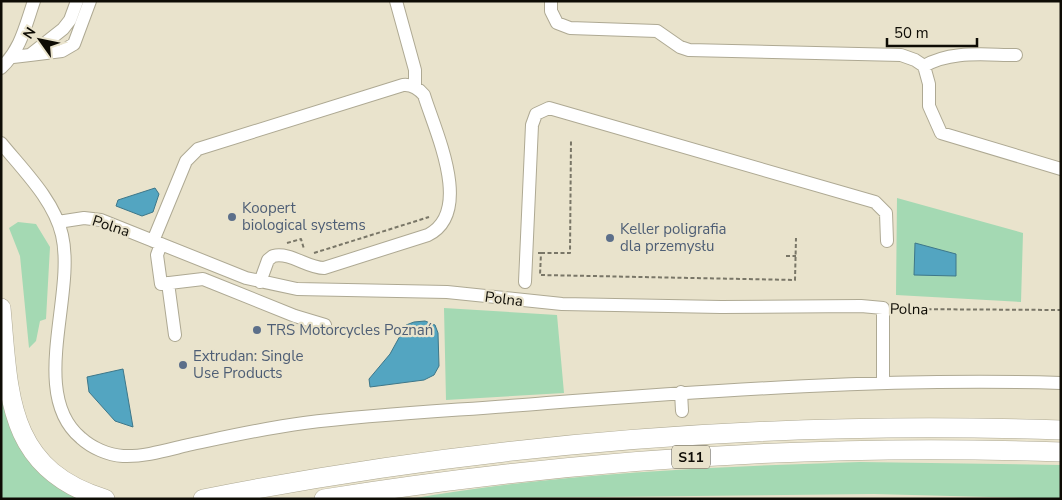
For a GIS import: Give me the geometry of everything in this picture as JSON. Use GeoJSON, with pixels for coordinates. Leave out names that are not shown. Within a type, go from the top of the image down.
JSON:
{"type":"FeatureCollection","features":[{"type":"Feature","properties":{"kind":"highway"},"geometry":{"type":"LineString","coordinates":[[1,308],[10,400],[23,434],[35,452],[57,475],[86,492],[105,499]]}},
{"type":"Feature","properties":{"kind":"highway","name":"S11"},"geometry":{"type":"LineString","coordinates":[[203,499],[310,479],[443,458],[627,439],[840,428],[1061,430]]}},
{"type":"Feature","properties":{"kind":"highway","name":"S11"},"geometry":{"type":"LineString","coordinates":[[324,499],[416,484],[527,471],[697,456],[817,451],[946,450],[1061,452]]}},
{"type":"Feature","properties":{"kind":"street"},"geometry":{"type":"LineString","coordinates":[[1,68],[13,57],[20,45],[34,1]]}},
{"type":"Feature","properties":{"kind":"street"},"geometry":{"type":"LineString","coordinates":[[30,55],[67,25],[77,1]]}},
{"type":"Feature","properties":{"kind":"street"},"geometry":{"type":"LineString","coordinates":[[13,57],[62,51],[74,44],[90,1]]}},
{"type":"Feature","properties":{"kind":"street"},"geometry":{"type":"LineString","coordinates":[[396,1],[415,70],[414,86]]}},
{"type":"Feature","properties":{"kind":"street"},"geometry":{"type":"LineString","coordinates":[[551,1],[551,11],[558,24],[570,28],[657,31],[680,47],[689,50],[901,54],[924,66],[929,84],[929,106],[941,133],[1061,169]]}},
{"type":"Feature","properties":{"kind":"street"},"geometry":{"type":"LineString","coordinates":[[924,66],[936,59],[951,55],[1016,55]]}},
{"type":"Feature","properties":{"kind":"street"},"geometry":{"type":"LineString","coordinates":[[260,282],[270,257],[280,255],[324,268],[428,235],[440,228],[447,217],[450,180],[424,95],[414,86],[403,84],[198,149],[186,161],[157,243],[161,284],[198,279],[209,281],[295,316],[325,325]]}},
{"type":"Feature","properties":{"kind":"street"},"geometry":{"type":"LineString","coordinates":[[525,282],[534,253],[532,125],[536,114],[548,108],[875,202],[886,213],[887,241]]}},
{"type":"Feature","properties":{"kind":"street"},"geometry":{"type":"LineString","coordinates":[[1,143],[45,199],[58,222],[65,256],[56,378],[57,400],[69,426],[81,438],[95,448],[114,454],[149,453],[271,428],[324,421],[681,392],[883,382],[1061,383]]}},
{"type":"Feature","properties":{"kind":"street","name":"Polna"},"geometry":{"type":"LineString","coordinates":[[58,222],[84,218],[101,220],[260,282],[297,289],[447,292],[562,304],[721,308],[861,306],[883,308]]}},
{"type":"Feature","properties":{"kind":"street"},"geometry":{"type":"LineString","coordinates":[[168,283],[175,335]]}},
{"type":"Feature","properties":{"kind":"street"},"geometry":{"type":"LineString","coordinates":[[883,308],[883,382]]}},
{"type":"Feature","properties":{"kind":"street"},"geometry":{"type":"LineString","coordinates":[[681,392],[682,410]]}},
{"type":"Feature","properties":{"kind":"path"},"geometry":{"type":"LineString","coordinates":[[571,140],[570,253],[534,253],[540,275],[795,280],[796,238]]}},
{"type":"Feature","properties":{"kind":"path"},"geometry":{"type":"LineString","coordinates":[[280,255],[286,244],[301,239],[306,255],[430,217]]}},
{"type":"Feature","properties":{"kind":"path"},"geometry":{"type":"LineString","coordinates":[[786,256],[796,256]]}},
{"type":"Feature","properties":{"kind":"path","name":"Polna"},"geometry":{"type":"LineString","coordinates":[[883,308],[1061,310]]}},
{"type":"Feature","properties":{"kind":"green space"},"geometry":{"type":"Polygon","coordinates":[[[897,198],[1023,233],[1021,302],[896,295],[897,198]]]}},
{"type":"Feature","properties":{"kind":"green space"},"geometry":{"type":"Polygon","coordinates":[[[18,222],[36,224],[50,247],[46,319],[40,321],[36,341],[29,348],[20,256],[9,228],[18,222]]]}},
{"type":"Feature","properties":{"kind":"green space"},"geometry":{"type":"Polygon","coordinates":[[[444,308],[557,315],[564,393],[446,400],[444,308]]]}},
{"type":"Feature","properties":{"kind":"green space"},"geometry":{"type":"Polygon","coordinates":[[[2,401],[85,499],[1,499],[2,401]]]}},
{"type":"Feature","properties":{"kind":"green space"},"geometry":{"type":"Polygon","coordinates":[[[860,462],[1061,465],[1061,499],[874,494],[410,499],[466,490],[578,477],[747,466],[860,462]]]}},
{"type":"Feature","properties":{"kind":"water"},"geometry":{"type":"Polygon","coordinates":[[[155,188],[159,194],[153,212],[142,216],[116,206],[118,200],[155,188]]]}},
{"type":"Feature","properties":{"kind":"water"},"geometry":{"type":"Polygon","coordinates":[[[915,243],[956,254],[956,276],[914,275],[915,243]]]}},
{"type":"Feature","properties":{"kind":"water"},"geometry":{"type":"Polygon","coordinates":[[[425,321],[435,325],[438,333],[439,366],[434,375],[424,380],[370,387],[369,379],[390,354],[406,325],[425,321]]]}},
{"type":"Feature","properties":{"kind":"water"},"geometry":{"type":"Polygon","coordinates":[[[123,369],[133,427],[115,421],[89,392],[87,377],[123,369]]]}},
{"type":"Feature","properties":{"kind":"place","name":"Koopert biological systems"},"geometry":{"type":"Point","coordinates":[232,217]}},
{"type":"Feature","properties":{"kind":"place","name":"Keller poligrafia dla przemysłu"},"geometry":{"type":"Point","coordinates":[610,238]}},
{"type":"Feature","properties":{"kind":"place","name":"TRS Motorcycles Poznań"},"geometry":{"type":"Point","coordinates":[257,330]}},
{"type":"Feature","properties":{"kind":"place","name":"Extrudan: Single Use Products"},"geometry":{"type":"Point","coordinates":[183,365]}}]}
